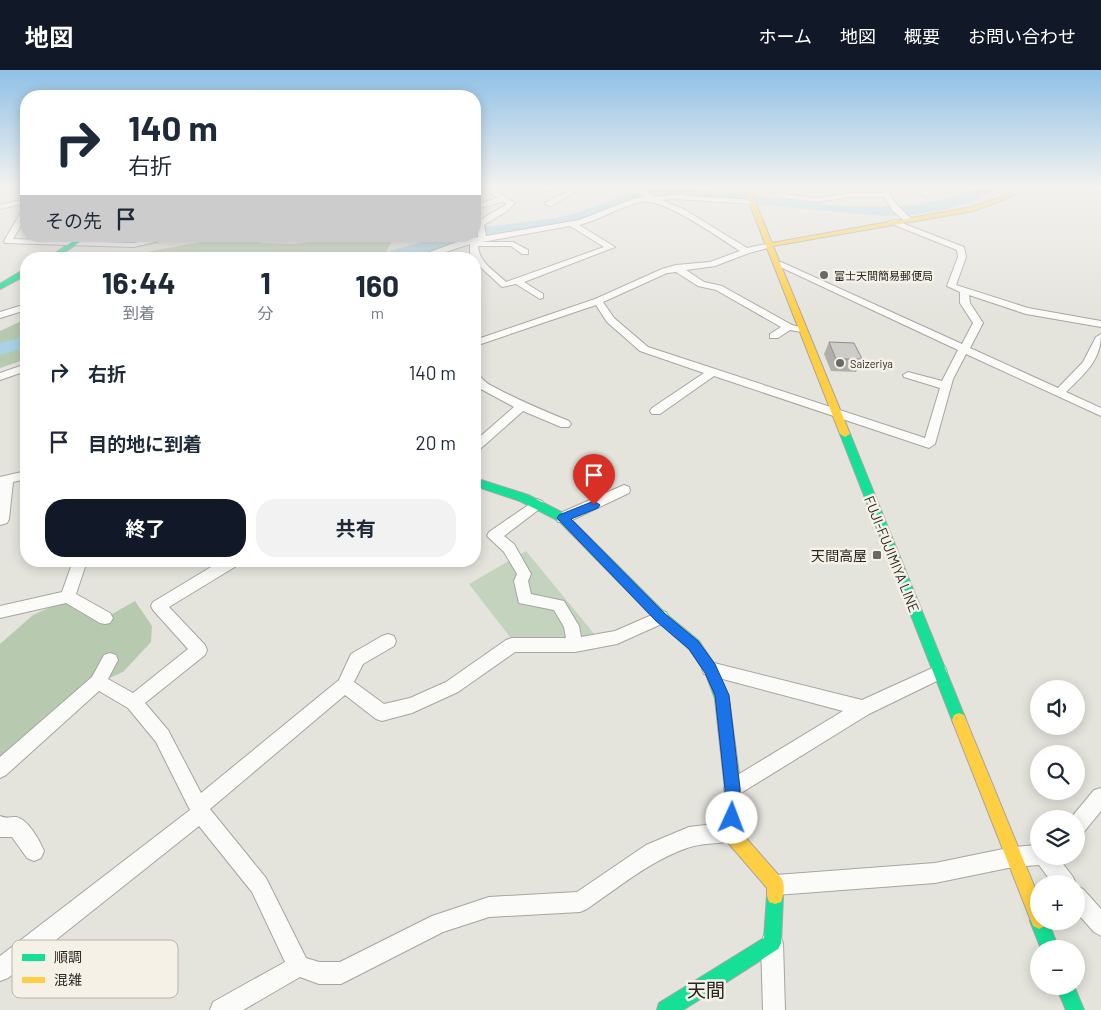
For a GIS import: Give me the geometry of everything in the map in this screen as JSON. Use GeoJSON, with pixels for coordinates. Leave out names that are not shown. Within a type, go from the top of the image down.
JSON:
{"type":"FeatureCollection","features":[{"type":"Feature","properties":{"kind":"street"},"geometry":{"type":"LineString","coordinates":[[4,241],[11,231]]}},
{"type":"Feature","properties":{"kind":"street"},"geometry":{"type":"LineString","coordinates":[[481,237],[532,231]]}},
{"type":"Feature","properties":{"kind":"street"},"geometry":{"type":"LineString","coordinates":[[562,235],[568,231]]}},
{"type":"Feature","properties":{"kind":"street"},"geometry":{"type":"LineString","coordinates":[[481,264],[505,286],[610,247],[583,231]]}},
{"type":"Feature","properties":{"kind":"street"},"geometry":{"type":"LineString","coordinates":[[713,231],[746,251]]}},
{"type":"Feature","properties":{"kind":"street","name":"FUJI-FUJIMIYA LINE"},"geometry":{"type":"LineString","coordinates":[[763,231],[1030,899]]}},
{"type":"Feature","properties":{"kind":"street"},"geometry":{"type":"LineString","coordinates":[[481,341],[598,301],[650,277],[676,268],[712,264],[746,251],[769,245],[854,231]]}},
{"type":"Feature","properties":{"kind":"street"},"geometry":{"type":"LineString","coordinates":[[916,231],[961,248],[962,257],[951,286],[1026,311],[1101,324]]}},
{"type":"Feature","properties":{"kind":"street"},"geometry":{"type":"LineString","coordinates":[[481,238],[513,244],[525,252]]}},
{"type":"Feature","properties":{"kind":"street"},"geometry":{"type":"LineString","coordinates":[[4,241],[20,241]]}},
{"type":"Feature","properties":{"kind":"street"},"geometry":{"type":"LineString","coordinates":[[40,242],[134,245],[148,242]]}},
{"type":"Feature","properties":{"kind":"street"},"geometry":{"type":"LineString","coordinates":[[435,252],[464,242]]}},
{"type":"Feature","properties":{"kind":"street"},"geometry":{"type":"LineString","coordinates":[[60,252],[75,243]]}},
{"type":"Feature","properties":{"kind":"street"},"geometry":{"type":"LineString","coordinates":[[778,264],[1101,412]]}},
{"type":"Feature","properties":{"kind":"street"},"geometry":{"type":"LineString","coordinates":[[676,268],[701,284],[719,288],[789,327],[804,331]]}},
{"type":"Feature","properties":{"kind":"street"},"geometry":{"type":"LineString","coordinates":[[0,287],[20,275]]}},
{"type":"Feature","properties":{"kind":"street"},"geometry":{"type":"LineString","coordinates":[[516,281],[540,296]]}},
{"type":"Feature","properties":{"kind":"street"},"geometry":{"type":"LineString","coordinates":[[598,301],[610,320],[644,349],[837,415],[930,444],[948,379],[978,323],[965,302],[964,291]]}},
{"type":"Feature","properties":{"kind":"street"},"geometry":{"type":"LineString","coordinates":[[0,315],[20,309]]}},
{"type":"Feature","properties":{"kind":"street"},"geometry":{"type":"LineString","coordinates":[[774,336],[781,330],[789,327]]}},
{"type":"Feature","properties":{"kind":"street"},"geometry":{"type":"LineString","coordinates":[[1059,393],[1088,363],[1101,337]]}},
{"type":"Feature","properties":{"kind":"street"},"geometry":{"type":"LineString","coordinates":[[0,377],[20,369]]}},
{"type":"Feature","properties":{"kind":"street"},"geometry":{"type":"LineString","coordinates":[[656,412],[712,372]]}},
{"type":"Feature","properties":{"kind":"street"},"geometry":{"type":"LineString","coordinates":[[908,375],[946,386]]}},
{"type":"Feature","properties":{"kind":"street"},"geometry":{"type":"LineString","coordinates":[[481,386],[522,406],[565,424]]}},
{"type":"Feature","properties":{"kind":"street"},"geometry":{"type":"LineString","coordinates":[[481,442],[522,406]]}},
{"type":"Feature","properties":{"kind":"street"},"geometry":{"type":"LineString","coordinates":[[0,520],[2,519],[4,480],[20,476]]}},
{"type":"Feature","properties":{"kind":"street"},"geometry":{"type":"LineString","coordinates":[[481,484],[524,498],[563,518],[660,617],[694,645],[710,669],[722,695],[733,789],[730,832],[776,885],[772,943],[774,1010]]}},
{"type":"Feature","properties":{"kind":"street"},"geometry":{"type":"LineString","coordinates":[[563,518],[624,490]]}},
{"type":"Feature","properties":{"kind":"street"},"geometry":{"type":"LineString","coordinates":[[537,504],[494,536],[509,548],[524,574],[521,581],[524,598],[559,605],[571,626],[575,645]]}},
{"type":"Feature","properties":{"kind":"street"},"geometry":{"type":"LineString","coordinates":[[68,597],[78,567]]}},
{"type":"Feature","properties":{"kind":"street"},"geometry":{"type":"LineString","coordinates":[[134,702],[199,650],[158,606],[223,567]]}},
{"type":"Feature","properties":{"kind":"street"},"geometry":{"type":"LineString","coordinates":[[0,612],[68,597],[105,618]]}},
{"type":"Feature","properties":{"kind":"street"},"geometry":{"type":"LineString","coordinates":[[345,685],[382,713],[412,705],[452,688],[512,645],[575,645],[617,637],[660,617]]}},
{"type":"Feature","properties":{"kind":"street"},"geometry":{"type":"LineString","coordinates":[[38,940],[200,810],[345,685],[357,660],[388,641]]}},
{"type":"Feature","properties":{"kind":"street"},"geometry":{"type":"LineString","coordinates":[[0,769],[98,682],[110,660]]}},
{"type":"Feature","properties":{"kind":"street"},"geometry":{"type":"LineString","coordinates":[[710,669],[863,708]]}},
{"type":"Feature","properties":{"kind":"street"},"geometry":{"type":"LineString","coordinates":[[733,789],[863,708],[939,672]]}},
{"type":"Feature","properties":{"kind":"street"},"geometry":{"type":"LineString","coordinates":[[98,682],[134,702],[162,736],[200,810],[259,885],[299,966],[319,973],[340,973],[439,922],[488,907],[580,902],[653,852],[689,837],[730,832]]}},
{"type":"Feature","properties":{"kind":"street"},"geometry":{"type":"LineString","coordinates":[[1085,816],[1101,797]]}},
{"type":"Feature","properties":{"kind":"street"},"geometry":{"type":"LineString","coordinates":[[0,826],[1,828],[17,828],[34,851]]}},
{"type":"Feature","properties":{"kind":"street"},"geometry":{"type":"LineString","coordinates":[[776,885],[935,873],[1013,857],[1030,856]]}},
{"type":"Feature","properties":{"kind":"street"},"geometry":{"type":"LineString","coordinates":[[1051,865],[1059,875]]}},
{"type":"Feature","properties":{"kind":"street"},"geometry":{"type":"LineString","coordinates":[[1085,907],[1101,926]]}},
{"type":"Feature","properties":{"kind":"street"},"geometry":{"type":"LineString","coordinates":[[666,1010],[772,943]]}},
{"type":"Feature","properties":{"kind":"street"},"geometry":{"type":"LineString","coordinates":[[0,970],[12,960]]}},
{"type":"Feature","properties":{"kind":"street"},"geometry":{"type":"LineString","coordinates":[[221,1010],[299,966]]}},
{"type":"Feature","properties":{"kind":"street"},"geometry":{"type":"LineString","coordinates":[[1068,995],[1074,1010]]}},
{"type":"Feature","properties":{"kind":"green space"},"geometry":{"type":"Polygon","coordinates":[[[200,242],[294,244],[310,242],[391,242],[386,252],[146,252],[200,242]]]}},
{"type":"Feature","properties":{"kind":"green space"},"geometry":{"type":"Polygon","coordinates":[[[20,322],[20,361],[0,368],[0,331],[20,322]]]}},
{"type":"Feature","properties":{"kind":"green space"},"geometry":{"type":"Polygon","coordinates":[[[526,551],[595,635],[513,641],[469,584],[526,551]]]}},
{"type":"Feature","properties":{"kind":"green space"},"geometry":{"type":"Polygon","coordinates":[[[135,601],[152,626],[151,642],[123,672],[82,690],[0,770],[0,644],[33,615],[62,602],[105,618],[135,601]]]}},
{"type":"Feature","properties":{"kind":"building"},"geometry":{"type":"Polygon","coordinates":[[[829,342],[854,343],[862,359],[836,359],[829,342]]]}},
{"type":"Feature","properties":{"kind":"waterway"},"geometry":{"type":"LineString","coordinates":[[481,232],[490,231]]}},
{"type":"Feature","properties":{"kind":"waterway"},"geometry":{"type":"LineString","coordinates":[[407,252],[442,242]]}},
{"type":"Feature","properties":{"kind":"waterway"},"geometry":{"type":"LineString","coordinates":[[0,349],[20,344]]}},
{"type":"Feature","properties":{"kind":"traffic: fast"},"geometry":{"type":"LineString","coordinates":[[60,252],[76,242]]}},
{"type":"Feature","properties":{"kind":"traffic: fast"},"geometry":{"type":"LineString","coordinates":[[0,287],[20,275]]}},
{"type":"Feature","properties":{"kind":"traffic: fast"},"geometry":{"type":"LineString","coordinates":[[845,434],[959,720]]}},
{"type":"Feature","properties":{"kind":"traffic: fast"},"geometry":{"type":"LineString","coordinates":[[481,484],[524,498],[563,518],[661,617],[694,645],[710,669],[722,699]]}},
{"type":"Feature","properties":{"kind":"traffic: fast"},"geometry":{"type":"LineString","coordinates":[[666,1010],[772,943],[775,896]]}},
{"type":"Feature","properties":{"kind":"traffic: fast"},"geometry":{"type":"LineString","coordinates":[[1043,930],[1046,940]]}},
{"type":"Feature","properties":{"kind":"traffic: fast"},"geometry":{"type":"LineString","coordinates":[[1069,995],[1075,1010]]}},
{"type":"Feature","properties":{"kind":"traffic: slow"},"geometry":{"type":"LineString","coordinates":[[764,231],[845,434]]}},
{"type":"Feature","properties":{"kind":"traffic: slow"},"geometry":{"type":"LineString","coordinates":[[769,245],[849,231]]}},
{"type":"Feature","properties":{"kind":"traffic: slow"},"geometry":{"type":"LineString","coordinates":[[722,699],[733,789],[730,832],[776,885],[775,896]]}},
{"type":"Feature","properties":{"kind":"traffic: slow"},"geometry":{"type":"LineString","coordinates":[[959,720],[1030,898]]}},
{"type":"Feature","properties":{"kind":"place","name":"富士天間簡易郵便局"},"geometry":{"type":"Point","coordinates":[824,275]}},
{"type":"Feature","properties":{"kind":"place","name":"Saizeriya"},"geometry":{"type":"Point","coordinates":[840,363]}},
{"type":"Feature","properties":{"kind":"place","name":"天間高屋"},"geometry":{"type":"Point","coordinates":[877,555]}},
{"type":"Feature","properties":{"kind":"district","name":"天間"},"geometry":{"type":"Point","coordinates":[706,989]}},
{"type":"Feature","properties":{"kind":"route"},"geometry":{"type":"LineString","coordinates":[[594,505],[563,518],[660,617],[694,645],[710,669],[722,695],[726,716],[733,789],[732,818]]}}]}
